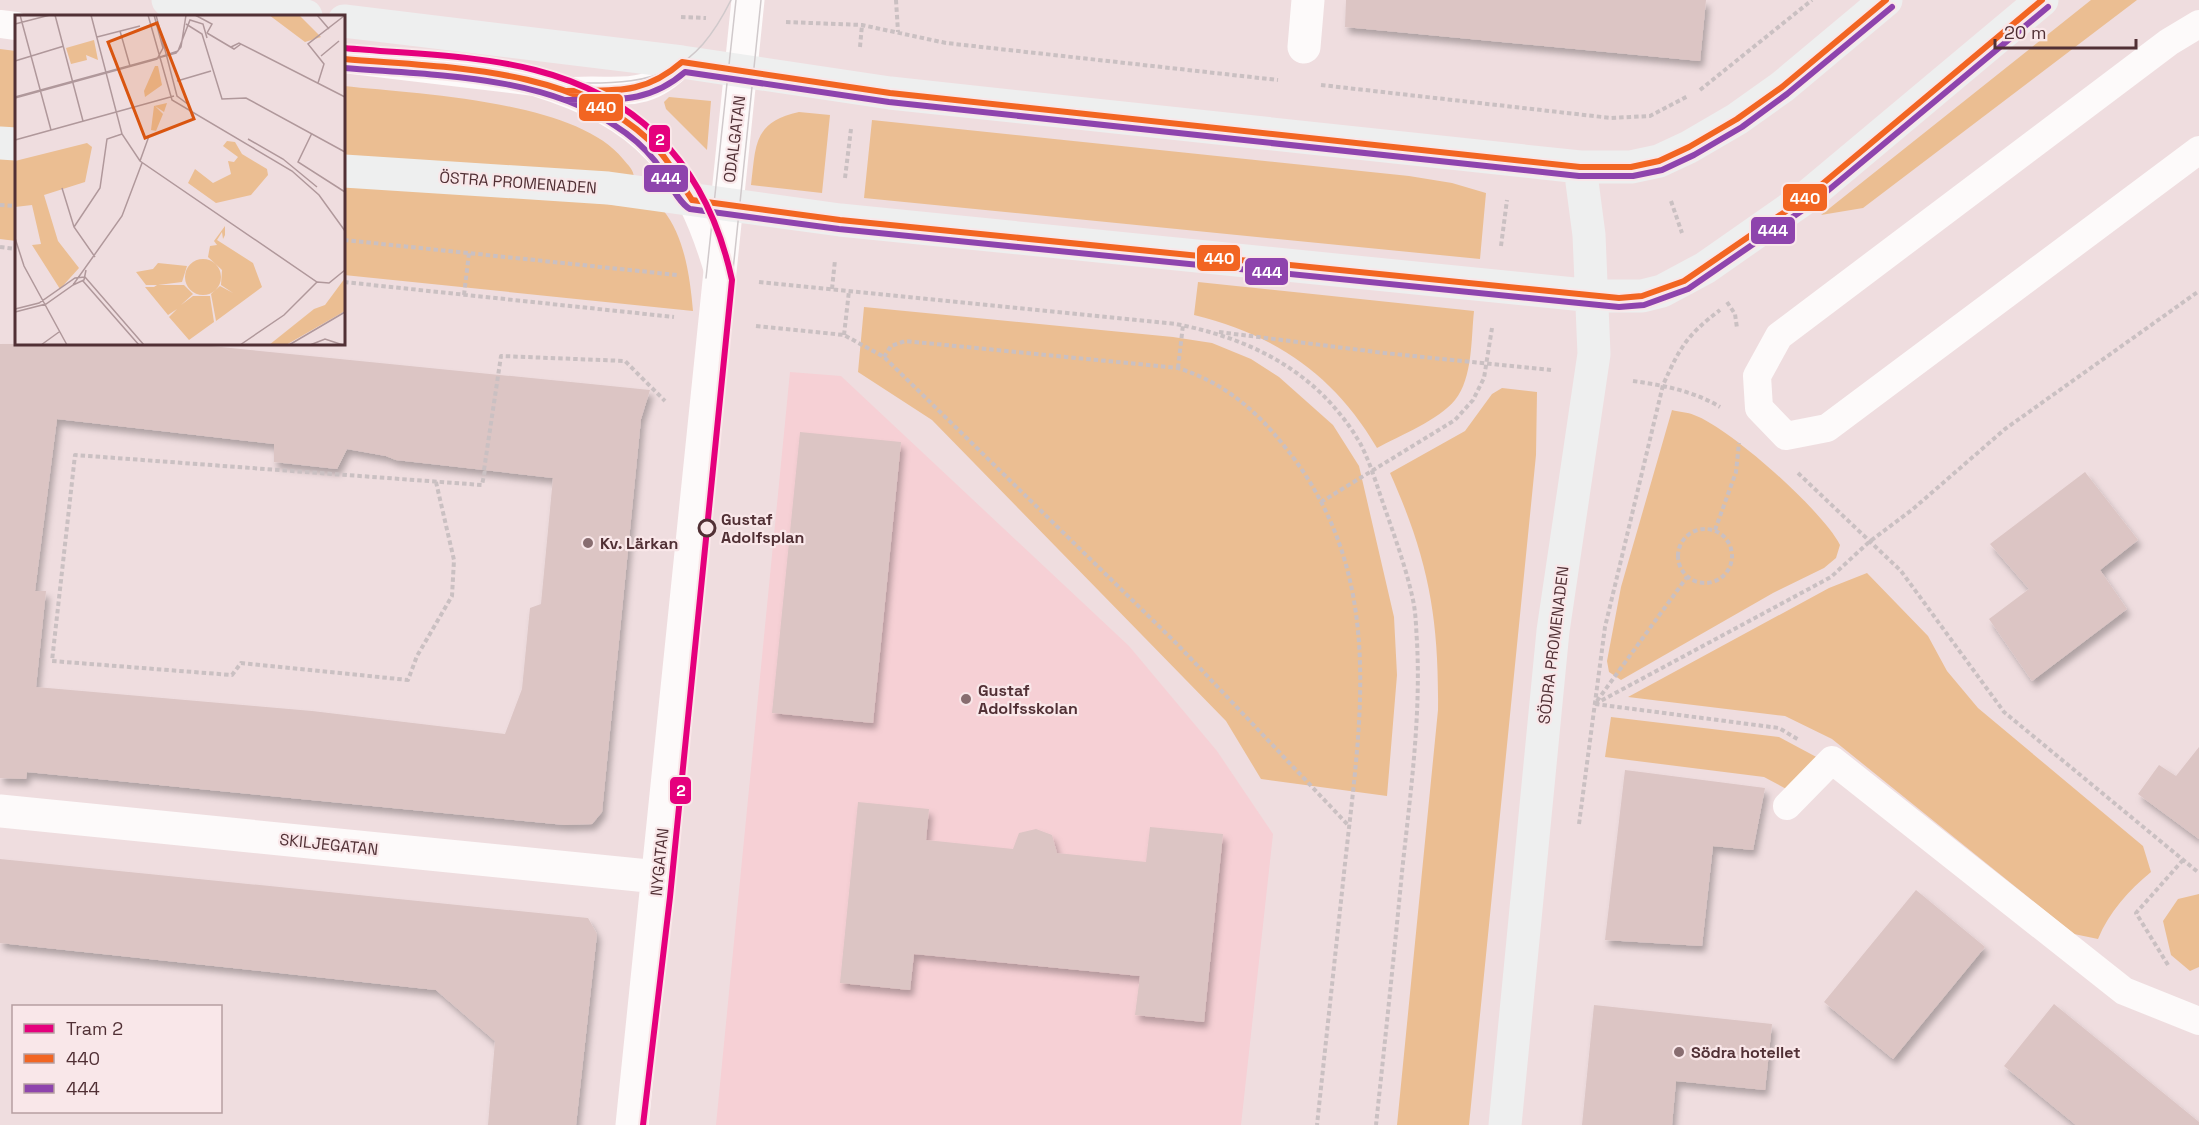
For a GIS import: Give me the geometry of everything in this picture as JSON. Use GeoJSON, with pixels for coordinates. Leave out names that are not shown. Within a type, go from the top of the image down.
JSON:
{"type":"FeatureCollection","features":[{"type":"Feature","properties":{"kind":"main road"},"geometry":{"type":"LineString","coordinates":[[168,0],[297,15]]}},
{"type":"Feature","properties":{"kind":"main road"},"geometry":{"type":"LineString","coordinates":[[345,21],[682,63],[856,88],[1580,167],[1631,167],[1659,160],[1689,147],[1737,119],[1782,87],[1886,0]]}},
{"type":"Feature","properties":{"kind":"main road","name":"ÖSTRA PROMENADEN"},"geometry":{"type":"LineString","coordinates":[[345,171],[608,188],[840,220],[1594,296],[1642,296],[1673,286],[1705,268],[1808,196],[2042,0]]}},
{"type":"Feature","properties":{"kind":"main road"},"geometry":{"type":"LineString","coordinates":[[0,143],[15,144]]}},
{"type":"Feature","properties":{"kind":"main road","name":"SÖDRA PROMENADEN"},"geometry":{"type":"LineString","coordinates":[[1505,1125],[1553,631],[1594,354],[1594,296],[1580,167]]}},
{"type":"Feature","properties":{"kind":"street"},"geometry":{"type":"LineString","coordinates":[[1304,47],[1308,0]]}},
{"type":"Feature","properties":{"kind":"street","name":"ODALGATAN"},"geometry":{"type":"LineString","coordinates":[[726,206],[747,10]]}},
{"type":"Feature","properties":{"kind":"street","name":"NYGATAN"},"geometry":{"type":"LineString","coordinates":[[632,1125],[704,439],[726,206]]}},
{"type":"Feature","properties":{"kind":"street","name":"SKILJEGATAN"},"geometry":{"type":"LineString","coordinates":[[0,811],[658,878]]}},
{"type":"Feature","properties":{"kind":"lane"},"geometry":{"type":"LineString","coordinates":[[0,24],[15,26]]}},
{"type":"Feature","properties":{"kind":"lane"},"geometry":{"type":"LineString","coordinates":[[2199,24],[2159,49],[1779,336],[1757,376],[1759,408],[1786,436],[1827,428],[2199,150]]}},
{"type":"Feature","properties":{"kind":"lane"},"geometry":{"type":"LineString","coordinates":[[345,59],[507,77],[565,91],[625,121],[648,140],[672,167],[692,200],[720,279]]}},
{"type":"Feature","properties":{"kind":"lane"},"geometry":{"type":"LineString","coordinates":[[565,91],[643,90],[669,76],[682,63]]}},
{"type":"Feature","properties":{"kind":"lane"},"geometry":{"type":"LineString","coordinates":[[1786,806],[1832,760],[2124,991],[2199,1021]]}},
{"type":"Feature","properties":{"kind":"path"},"geometry":{"type":"LineString","coordinates":[[896,0],[898,32]]}},
{"type":"Feature","properties":{"kind":"path"},"geometry":{"type":"LineString","coordinates":[[1311,84],[1611,118],[1650,116],[1699,91],[1812,0]]}},
{"type":"Feature","properties":{"kind":"path"},"geometry":{"type":"LineString","coordinates":[[679,17],[747,10],[862,25],[946,43],[1288,81]]}},
{"type":"Feature","properties":{"kind":"path"},"geometry":{"type":"LineString","coordinates":[[832,289],[862,25]]}},
{"type":"Feature","properties":{"kind":"path"},"geometry":{"type":"LineString","coordinates":[[1322,502],[1455,420],[1473,400],[1488,363],[1516,106]]}},
{"type":"Feature","properties":{"kind":"path"},"geometry":{"type":"LineString","coordinates":[[0,205],[15,206]]}},
{"type":"Feature","properties":{"kind":"path"},"geometry":{"type":"LineString","coordinates":[[345,240],[1183,326],[1238,339],[1263,351],[1303,377],[1327,399],[1360,444],[1371,470],[1414,602],[1418,672],[1414,752],[1376,1125]]}},
{"type":"Feature","properties":{"kind":"path"},"geometry":{"type":"LineString","coordinates":[[0,247],[15,249]]}},
{"type":"Feature","properties":{"kind":"path"},"geometry":{"type":"LineString","coordinates":[[464,295],[469,253]]}},
{"type":"Feature","properties":{"kind":"path"},"geometry":{"type":"LineString","coordinates":[[345,282],[844,335],[884,357],[1178,645],[1348,826]]}},
{"type":"Feature","properties":{"kind":"path"},"geometry":{"type":"LineString","coordinates":[[844,335],[849,291]]}},
{"type":"Feature","properties":{"kind":"path"},"geometry":{"type":"LineString","coordinates":[[1595,704],[1831,577],[1869,542],[1913,509],[2005,429],[2199,291]]}},
{"type":"Feature","properties":{"kind":"path"},"geometry":{"type":"LineString","coordinates":[[1578,830],[1605,627],[1620,555],[1663,385],[1676,357],[1693,330],[1728,304]]}},
{"type":"Feature","properties":{"kind":"path"},"geometry":{"type":"LineString","coordinates":[[1178,368],[1183,326]]}},
{"type":"Feature","properties":{"kind":"path"},"geometry":{"type":"LineString","coordinates":[[1204,330],[1488,363]]}},
{"type":"Feature","properties":{"kind":"path"},"geometry":{"type":"LineString","coordinates":[[884,357],[891,346],[905,341],[1178,368],[1205,377],[1236,396],[1266,422],[1300,465],[1322,502],[1339,542],[1352,584],[1360,633],[1360,729],[1317,1125]]}},
{"type":"Feature","properties":{"kind":"path"},"geometry":{"type":"LineString","coordinates":[[482,485],[501,356],[625,361],[704,439]]}},
{"type":"Feature","properties":{"kind":"path"},"geometry":{"type":"LineString","coordinates":[[1715,530],[1736,472],[1740,441]]}},
{"type":"Feature","properties":{"kind":"path"},"geometry":{"type":"LineString","coordinates":[[436,482],[454,560],[452,596],[417,656],[408,680],[241,663],[232,675],[52,661],[75,455],[482,485]]}},
{"type":"Feature","properties":{"kind":"path"},"geometry":{"type":"LineString","coordinates":[[482,485],[485,470]]}},
{"type":"Feature","properties":{"kind":"path"},"geometry":{"type":"LineString","coordinates":[[1696,530],[1715,530],[1729,541],[1732,549],[1733,558],[1727,574],[1712,583],[1703,583],[1687,577],[1678,560],[1682,542],[1696,530]]}},
{"type":"Feature","properties":{"kind":"path"},"geometry":{"type":"LineString","coordinates":[[1869,542],[1901,571],[2004,712],[2199,873]]}},
{"type":"Feature","properties":{"kind":"path"},"geometry":{"type":"LineString","coordinates":[[1595,704],[1687,577]]}},
{"type":"Feature","properties":{"kind":"path"},"geometry":{"type":"LineString","coordinates":[[1595,704],[1779,728]]}},
{"type":"Feature","properties":{"kind":"path"},"geometry":{"type":"LineString","coordinates":[[2136,913],[2183,860]]}},
{"type":"Feature","properties":{"kind":"shaded area"},"geometry":{"type":"Polygon","coordinates":[[[2091,0],[2137,0],[1863,208],[1821,215],[2091,0]]]}},
{"type":"Feature","properties":{"kind":"shaded area"},"geometry":{"type":"Polygon","coordinates":[[[0,49],[15,51],[15,131],[0,129],[0,49]]]}},
{"type":"Feature","properties":{"kind":"shaded area"},"geometry":{"type":"Polygon","coordinates":[[[345,86],[452,97],[533,112],[570,124],[600,139],[627,163],[634,178],[345,159],[345,86]]]}},
{"type":"Feature","properties":{"kind":"shaded area"},"geometry":{"type":"Polygon","coordinates":[[[669,97],[711,101],[707,150],[666,109],[664,102],[669,97]]]}},
{"type":"Feature","properties":{"kind":"shaded area"},"geometry":{"type":"Polygon","coordinates":[[[799,112],[830,115],[822,193],[751,185],[756,147],[765,129],[784,116],[799,112]]]}},
{"type":"Feature","properties":{"kind":"shaded area"},"geometry":{"type":"Polygon","coordinates":[[[872,120],[1409,176],[1452,183],[1486,193],[1480,259],[864,198],[872,120]]]}},
{"type":"Feature","properties":{"kind":"shaded area"},"geometry":{"type":"Polygon","coordinates":[[[0,155],[15,157],[15,241],[0,239],[0,155]]]}},
{"type":"Feature","properties":{"kind":"shaded area"},"geometry":{"type":"Polygon","coordinates":[[[345,183],[460,189],[663,210],[677,233],[685,258],[693,311],[345,275],[345,183]]]}},
{"type":"Feature","properties":{"kind":"shaded area"},"geometry":{"type":"Polygon","coordinates":[[[1198,282],[1474,311],[1470,357],[1465,381],[1455,400],[1439,414],[1377,448],[1342,399],[1300,362],[1251,334],[1224,323],[1194,315],[1198,282]]]}},
{"type":"Feature","properties":{"kind":"shaded area"},"geometry":{"type":"Polygon","coordinates":[[[864,307],[1173,337],[1212,343],[1251,359],[1279,377],[1333,425],[1359,466],[1394,617],[1397,675],[1387,796],[1261,779],[1226,721],[932,420],[858,372],[864,307]]]}},
{"type":"Feature","properties":{"kind":"shaded area","name":"Gustaf Adolfsskolan"},"geometry":{"type":"Polygon","coordinates":[[[790,372],[841,376],[1129,646],[1217,751],[1273,834],[1241,1125],[716,1125],[790,372]]]}},
{"type":"Feature","properties":{"kind":"shaded area"},"geometry":{"type":"Polygon","coordinates":[[[1502,388],[1537,392],[1536,455],[1469,1125],[1397,1125],[1438,710],[1438,676],[1429,588],[1414,533],[1390,473],[1465,431],[1492,394],[1502,388]]]}},
{"type":"Feature","properties":{"kind":"shaded area"},"geometry":{"type":"Polygon","coordinates":[[[1672,410],[1692,414],[1710,423],[1751,453],[1815,512],[1831,530],[1840,545],[1836,558],[1824,568],[1773,593],[1621,680],[1609,672],[1607,661],[1621,587],[1672,410]]]}},
{"type":"Feature","properties":{"kind":"shaded area"},"geometry":{"type":"Polygon","coordinates":[[[1867,573],[1928,636],[1947,671],[1978,708],[2143,846],[2151,872],[2120,902],[2098,939],[2074,934],[1832,739],[1785,716],[1628,697],[1829,588],[1867,573]]]}},
{"type":"Feature","properties":{"kind":"shaded area"},"geometry":{"type":"Polygon","coordinates":[[[1611,717],[1779,737],[1822,760],[1790,791],[1764,777],[1605,757],[1611,717]]]}},
{"type":"Feature","properties":{"kind":"shaded area"},"geometry":{"type":"Polygon","coordinates":[[[2199,894],[2199,967],[2190,971],[2171,955],[2163,921],[2178,899],[2199,894]]]}},
{"type":"Feature","properties":{"kind":"building"},"geometry":{"type":"Polygon","coordinates":[[[1346,0],[1706,0],[1700,61],[1345,27],[1346,0]]]}},
{"type":"Feature","properties":{"kind":"building","name":"Kv. Lärkan"},"geometry":{"type":"Polygon","coordinates":[[[0,344],[201,345],[650,390],[641,419],[602,812],[592,824],[565,825],[27,772],[26,779],[0,778],[0,344]],[[57,419],[35,591],[46,591],[36,687],[312,711],[505,734],[522,689],[530,608],[541,604],[553,478],[396,460],[347,449],[337,469],[274,462],[274,444],[57,419]]]}},
{"type":"Feature","properties":{"kind":"building"},"geometry":{"type":"Polygon","coordinates":[[[800,432],[901,442],[873,723],[772,713],[800,432]]]}},
{"type":"Feature","properties":{"kind":"building"},"geometry":{"type":"Polygon","coordinates":[[[2085,472],[2138,540],[2100,570],[2127,609],[2032,681],[1989,619],[2029,589],[1990,544],[2085,472]]]}},
{"type":"Feature","properties":{"kind":"building"},"geometry":{"type":"Polygon","coordinates":[[[2199,747],[2199,839],[2138,794],[2159,765],[2176,776],[2199,747]]]}},
{"type":"Feature","properties":{"kind":"building"},"geometry":{"type":"Polygon","coordinates":[[[1625,770],[1765,788],[1753,850],[1713,846],[1702,946],[1605,940],[1625,770]]]}},
{"type":"Feature","properties":{"kind":"building"},"geometry":{"type":"Polygon","coordinates":[[[858,802],[929,809],[926,840],[1013,849],[1019,833],[1036,829],[1052,835],[1057,853],[1146,862],[1150,827],[1223,834],[1204,1022],[1135,1015],[1140,976],[914,954],[910,990],[840,983],[858,802]]]}},
{"type":"Feature","properties":{"kind":"building"},"geometry":{"type":"Polygon","coordinates":[[[0,859],[588,918],[597,934],[576,1125],[488,1125],[495,1041],[436,990],[0,943],[0,859]]]}},
{"type":"Feature","properties":{"kind":"building"},"geometry":{"type":"Polygon","coordinates":[[[1916,890],[1985,947],[1893,1059],[1824,1002],[1916,890]]]}},
{"type":"Feature","properties":{"kind":"building"},"geometry":{"type":"Polygon","coordinates":[[[2054,1004],[2199,1122],[2199,1125],[2076,1125],[2004,1066],[2054,1004]]]}},
{"type":"Feature","properties":{"kind":"building","name":"Södra hotellet"},"geometry":{"type":"Polygon","coordinates":[[[1594,1005],[1772,1024],[1765,1090],[1676,1081],[1672,1125],[1582,1125],[1594,1005]]]}},
{"type":"Feature","properties":{"kind":"tram line"},"geometry":{"type":"LineString","coordinates":[[580,83],[631,81],[671,69],[688,59],[703,44],[731,0]]}},
{"type":"Feature","properties":{"kind":"tram line"},"geometry":{"type":"LineString","coordinates":[[706,278],[736,0]]}},
{"type":"Feature","properties":{"kind":"tram line"},"geometry":{"type":"LineString","coordinates":[[732,280],[761,0]]}},
{"type":"Feature","properties":{"kind":"tram line","name":"2"},"geometry":{"type":"LineString","coordinates":[[345,48],[464,58],[512,65],[574,83],[609,99],[639,120],[666,144],[688,173],[707,205],[721,241],[732,280],[670,897],[643,1125]]}},
{"type":"Feature","properties":{"kind":"transit line","name":"440"},"geometry":{"type":"LineString","coordinates":[[565,91],[613,90],[640,86],[654,81],[682,62],[890,93],[1580,167],[1631,167],[1659,161],[1689,147],[1737,119],[1782,87],[1886,0]]}},
{"type":"Feature","properties":{"kind":"transit line","name":"440"},"geometry":{"type":"LineString","coordinates":[[345,59],[464,69],[505,75],[544,84],[582,97],[617,116],[649,140],[667,161],[692,200],[840,220],[1619,298],[1642,296],[1684,281],[1808,196],[2042,0]]}},
{"type":"Feature","properties":{"kind":"transit line","name":"444"},"geometry":{"type":"LineString","coordinates":[[565,100],[614,99],[643,95],[671,83],[685,72],[889,102],[1579,176],[1633,176],[1662,170],[1694,155],[1742,127],[1787,94],[1892,7]]}},
{"type":"Feature","properties":{"kind":"transit line","name":"444"},"geometry":{"type":"LineString","coordinates":[[345,68],[484,80],[553,96],[585,108],[620,129],[641,146],[655,161],[681,201],[690,209],[839,229],[1619,307],[1644,305],[1688,289],[1813,203],[2048,7]]}},
{"type":"Feature","properties":{"kind":"place","name":"Gustaf Adolfsplan"},"geometry":{"type":"Point","coordinates":[707,528]}},
{"type":"Feature","properties":{"kind":"place","name":"Kv. Lärkan"},"geometry":{"type":"Point","coordinates":[588,543]}},
{"type":"Feature","properties":{"kind":"place","name":"Gustaf Adolfsskolan"},"geometry":{"type":"Point","coordinates":[966,699]}},
{"type":"Feature","properties":{"kind":"place","name":"Södra hotellet"},"geometry":{"type":"Point","coordinates":[1679,1052]}}]}
